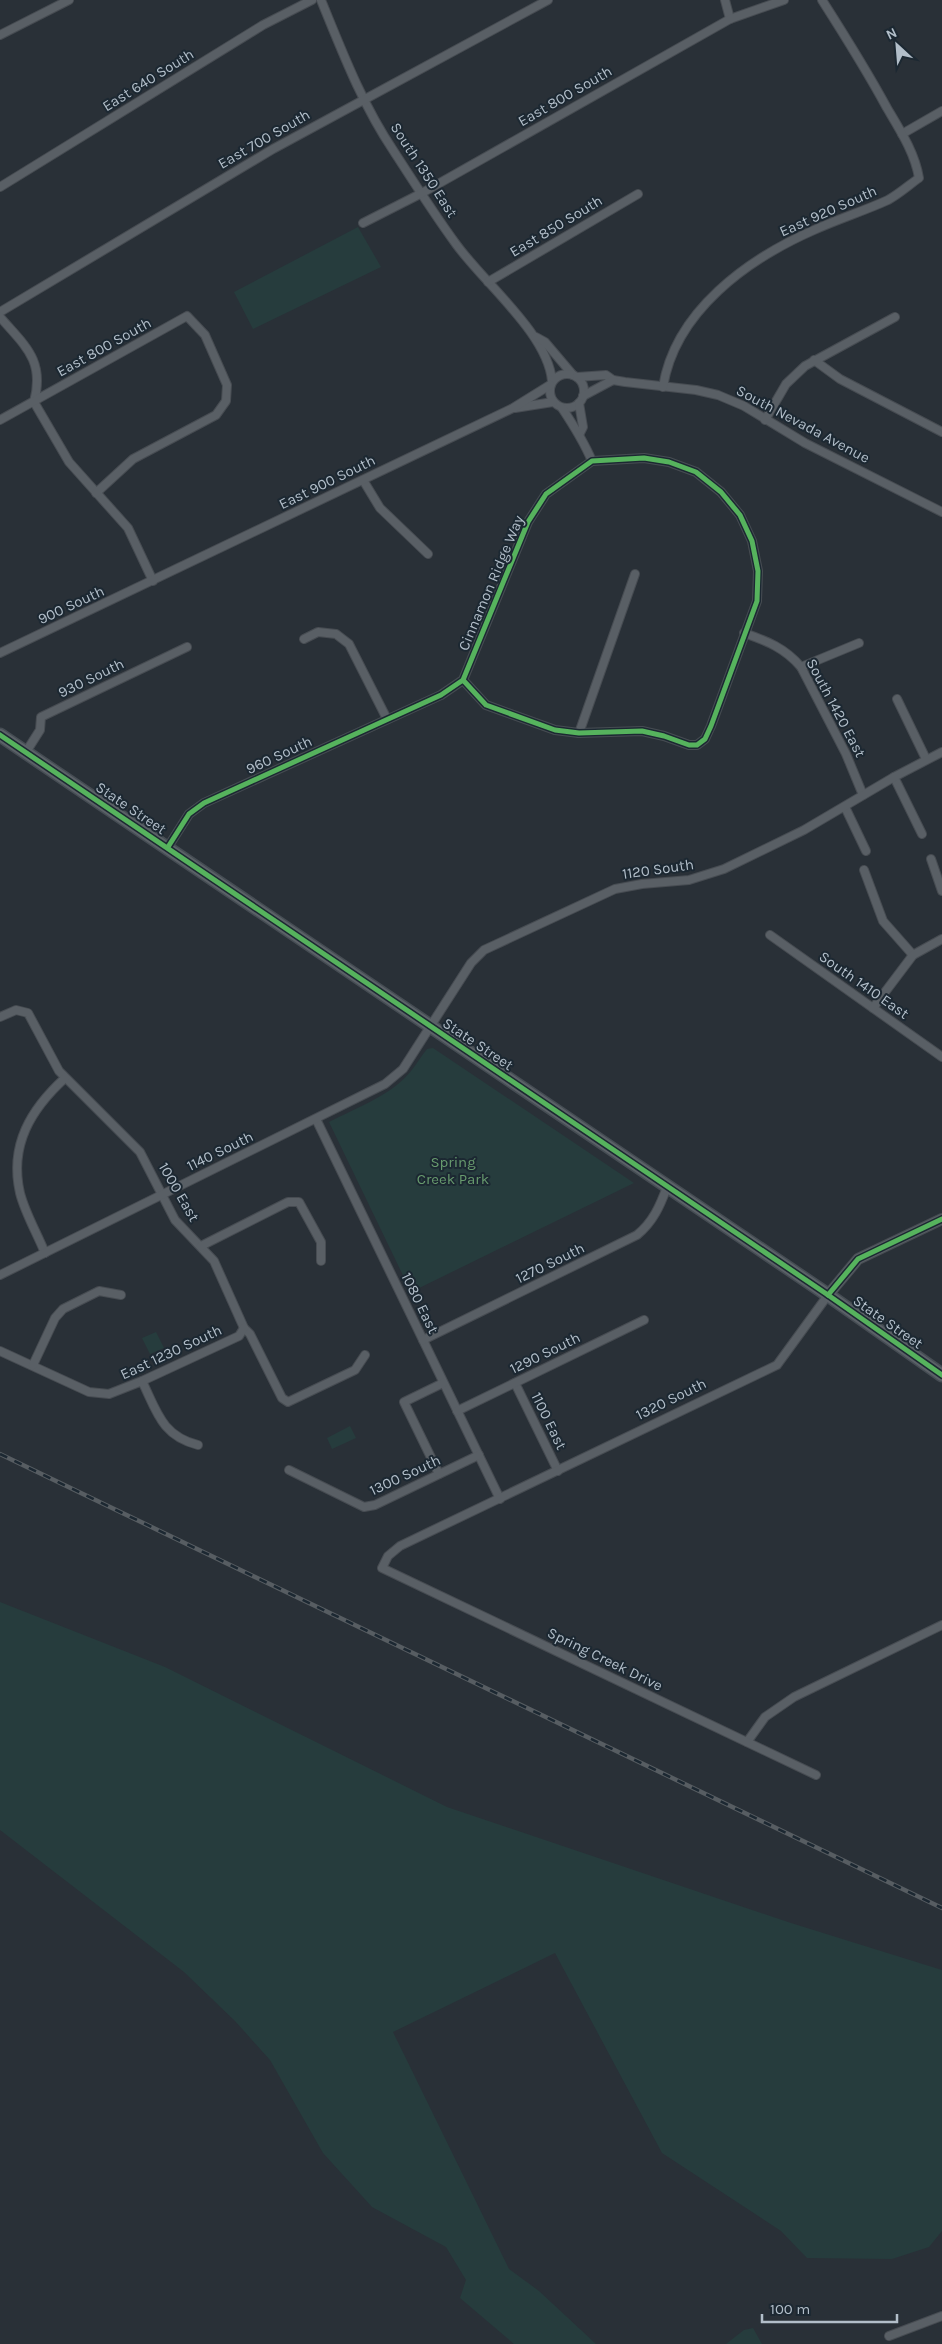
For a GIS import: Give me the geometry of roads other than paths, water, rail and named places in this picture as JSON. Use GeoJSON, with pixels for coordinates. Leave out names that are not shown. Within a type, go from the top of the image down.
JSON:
{"type":"FeatureCollection","features":[{"type":"Feature","properties":{"kind":"main road","name":"State Street"},"geometry":{"type":"LineString","coordinates":[[0,735],[828,1295],[942,1375]]}},
{"type":"Feature","properties":{"kind":"street"},"geometry":{"type":"LineString","coordinates":[[0,35],[69,0]]}},
{"type":"Feature","properties":{"kind":"street","name":"East 640 South"},"geometry":{"type":"LineString","coordinates":[[0,187],[262,25],[312,0]]}},
{"type":"Feature","properties":{"kind":"street","name":"South 1350 East"},"geometry":{"type":"LineString","coordinates":[[321,0],[364,98],[391,148],[456,245],[534,336],[547,358],[551,383]]}},
{"type":"Feature","properties":{"kind":"street","name":"East 700 South"},"geometry":{"type":"LineString","coordinates":[[0,312],[273,149],[548,0]]}},
{"type":"Feature","properties":{"kind":"street"},"geometry":{"type":"LineString","coordinates":[[725,0],[730,19]]}},
{"type":"Feature","properties":{"kind":"street","name":"East 800 South"},"geometry":{"type":"LineString","coordinates":[[363,223],[422,193],[730,19],[784,0]]}},
{"type":"Feature","properties":{"kind":"street"},"geometry":{"type":"LineString","coordinates":[[822,0],[858,57],[902,134],[942,111]]}},
{"type":"Feature","properties":{"kind":"street","name":"East 920 South"},"geometry":{"type":"LineString","coordinates":[[663,387],[666,365],[688,326],[713,295],[739,272],[812,230],[889,199],[919,178],[916,164],[902,134]]}},
{"type":"Feature","properties":{"kind":"street","name":"East 850 South"},"geometry":{"type":"LineString","coordinates":[[488,282],[638,194]]}},
{"type":"Feature","properties":{"kind":"street","name":"East 800 South"},"geometry":{"type":"LineString","coordinates":[[0,420],[188,316],[205,335],[227,385],[226,401],[216,415],[132,458],[96,493]]}},
{"type":"Feature","properties":{"kind":"street"},"geometry":{"type":"LineString","coordinates":[[765,420],[786,384],[814,360],[895,316]]}},
{"type":"Feature","properties":{"kind":"street"},"geometry":{"type":"LineString","coordinates":[[0,317],[34,359],[39,379],[34,402],[69,462],[128,528],[153,581]]}},
{"type":"Feature","properties":{"kind":"street","name":"South 1350 East"},"geometry":{"type":"LineString","coordinates":[[534,336],[545,342],[575,376]]}},
{"type":"Feature","properties":{"kind":"street"},"geometry":{"type":"LineString","coordinates":[[814,360],[840,379],[942,432]]}},
{"type":"Feature","properties":{"kind":"street"},"geometry":{"type":"LineString","coordinates":[[463,680],[486,704],[555,730],[578,733],[642,731],[689,745],[697,745],[705,739],[744,633],[758,601],[758,571],[752,541],[740,515],[721,492],[696,472],[669,462],[644,458],[592,462],[580,432],[575,429],[562,408],[553,402],[550,394],[551,383],[561,375],[575,376],[583,386],[581,400],[583,426],[580,432]]}},
{"type":"Feature","properties":{"kind":"street","name":"South Nevada Avenue"},"geometry":{"type":"LineString","coordinates":[[575,376],[606,375],[613,380],[696,390],[718,395],[744,406],[805,443],[942,512]]}},
{"type":"Feature","properties":{"kind":"street"},"geometry":{"type":"LineString","coordinates":[[562,408],[571,408],[613,380]]}},
{"type":"Feature","properties":{"kind":"street","name":"East 900 South"},"geometry":{"type":"LineString","coordinates":[[153,581],[513,408],[551,383]]}},
{"type":"Feature","properties":{"kind":"street","name":"East 900 South"},"geometry":{"type":"LineString","coordinates":[[513,408],[553,402]]}},
{"type":"Feature","properties":{"kind":"street","name":"Cinnamon Ridge Way"},"geometry":{"type":"LineString","coordinates":[[463,680],[528,522],[546,494],[592,462]]}},
{"type":"Feature","properties":{"kind":"street"},"geometry":{"type":"LineString","coordinates":[[364,480],[380,508],[428,554]]}},
{"type":"Feature","properties":{"kind":"street"},"geometry":{"type":"LineString","coordinates":[[578,733],[634,574]]}},
{"type":"Feature","properties":{"kind":"street","name":"900 South"},"geometry":{"type":"LineString","coordinates":[[0,653],[153,581]]}},
{"type":"Feature","properties":{"kind":"street"},"geometry":{"type":"LineString","coordinates":[[304,639],[318,632],[336,634],[349,644],[387,720]]}},
{"type":"Feature","properties":{"kind":"street","name":"South 1420 East"},"geometry":{"type":"LineString","coordinates":[[744,633],[772,643],[791,656],[801,668],[846,754],[863,796]]}},
{"type":"Feature","properties":{"kind":"street"},"geometry":{"type":"LineString","coordinates":[[801,668],[859,643]]}},
{"type":"Feature","properties":{"kind":"street","name":"930 South"},"geometry":{"type":"LineString","coordinates":[[26,752],[40,730],[41,717],[187,647]]}},
{"type":"Feature","properties":{"kind":"street","name":"960 South"},"geometry":{"type":"LineString","coordinates":[[168,847],[189,814],[204,804],[441,695],[463,680]]}},
{"type":"Feature","properties":{"kind":"street"},"geometry":{"type":"LineString","coordinates":[[897,699],[926,759]]}},
{"type":"Feature","properties":{"kind":"street","name":"1120 South"},"geometry":{"type":"LineString","coordinates":[[430,1027],[471,963],[484,950],[615,889],[642,884],[689,880],[724,869],[804,830],[894,777],[942,752]]}},
{"type":"Feature","properties":{"kind":"street"},"geometry":{"type":"LineString","coordinates":[[894,777],[922,834]]}},
{"type":"Feature","properties":{"kind":"street"},"geometry":{"type":"LineString","coordinates":[[845,807],[866,851]]}},
{"type":"Feature","properties":{"kind":"street"},"geometry":{"type":"LineString","coordinates":[[931,859],[942,891]]}},
{"type":"Feature","properties":{"kind":"street"},"geometry":{"type":"LineString","coordinates":[[864,870],[883,921],[913,956]]}},
{"type":"Feature","properties":{"kind":"street","name":"South 1410 East"},"geometry":{"type":"LineString","coordinates":[[770,935],[942,1057]]}},
{"type":"Feature","properties":{"kind":"street"},"geometry":{"type":"LineString","coordinates":[[873,1008],[913,956],[942,939]]}},
{"type":"Feature","properties":{"kind":"street","name":"1000 East"},"geometry":{"type":"LineString","coordinates":[[0,1017],[16,1010],[28,1013],[50,1057],[65,1078],[131,1142],[146,1163],[182,1229],[214,1261],[244,1328],[250,1334],[285,1400],[288,1402],[355,1370],[365,1354]]}},
{"type":"Feature","properties":{"kind":"street","name":"1140 South"},"geometry":{"type":"LineString","coordinates":[[0,1275],[385,1084],[403,1069],[430,1027]]}},
{"type":"Feature","properties":{"kind":"street"},"geometry":{"type":"LineString","coordinates":[[45,1253],[20,1193],[16,1166],[23,1133],[36,1109],[65,1078]]}},
{"type":"Feature","properties":{"kind":"street","name":"1080 East"},"geometry":{"type":"LineString","coordinates":[[316,1119],[500,1499]]}},
{"type":"Feature","properties":{"kind":"street","name":"1270 South"},"geometry":{"type":"LineString","coordinates":[[423,1340],[626,1242],[648,1226],[660,1207],[667,1187]]}},
{"type":"Feature","properties":{"kind":"street"},"geometry":{"type":"LineString","coordinates":[[201,1246],[288,1202],[300,1202],[321,1242],[321,1261]]}},
{"type":"Feature","properties":{"kind":"street","name":"1320 South"},"geometry":{"type":"LineString","coordinates":[[382,1568],[388,1556],[400,1546],[777,1365],[828,1295],[858,1259],[942,1219]]}},
{"type":"Feature","properties":{"kind":"street"},"geometry":{"type":"LineString","coordinates":[[0,1351],[33,1365],[55,1318],[63,1309],[99,1291],[121,1295]]}},
{"type":"Feature","properties":{"kind":"street","name":"1290 South"},"geometry":{"type":"LineString","coordinates":[[457,1411],[644,1320]]}},
{"type":"Feature","properties":{"kind":"street","name":"East 1230 South"},"geometry":{"type":"LineString","coordinates":[[33,1365],[90,1392],[106,1394],[118,1392],[239,1336],[244,1328]]}},
{"type":"Feature","properties":{"kind":"street"},"geometry":{"type":"LineString","coordinates":[[142,1381],[168,1430],[185,1442],[198,1446]]}},
{"type":"Feature","properties":{"kind":"street"},"geometry":{"type":"LineString","coordinates":[[439,1474],[404,1402],[443,1382]]}},
{"type":"Feature","properties":{"kind":"street","name":"1100 East"},"geometry":{"type":"LineString","coordinates":[[515,1383],[558,1471]]}},
{"type":"Feature","properties":{"kind":"street","name":"1300 South"},"geometry":{"type":"LineString","coordinates":[[289,1470],[364,1507],[374,1506],[478,1455]]}},
{"type":"Feature","properties":{"kind":"street","name":"Spring Creek Drive"},"geometry":{"type":"LineString","coordinates":[[382,1568],[816,1775]]}},
{"type":"Feature","properties":{"kind":"street"},"geometry":{"type":"LineString","coordinates":[[747,1742],[765,1717],[794,1697],[942,1625]]}},
{"type":"Feature","properties":{"kind":"street"},"geometry":{"type":"LineString","coordinates":[[889,2336],[942,2316]]}},
{"type":"Feature","properties":{"kind":"railway"},"geometry":{"type":"LineString","coordinates":[[0,1454],[942,1908]]}},
{"type":"Feature","properties":{"kind":"park label","name":"Spring Creek Park"},"geometry":{"type":"Point","coordinates":[453,1170]}}]}
